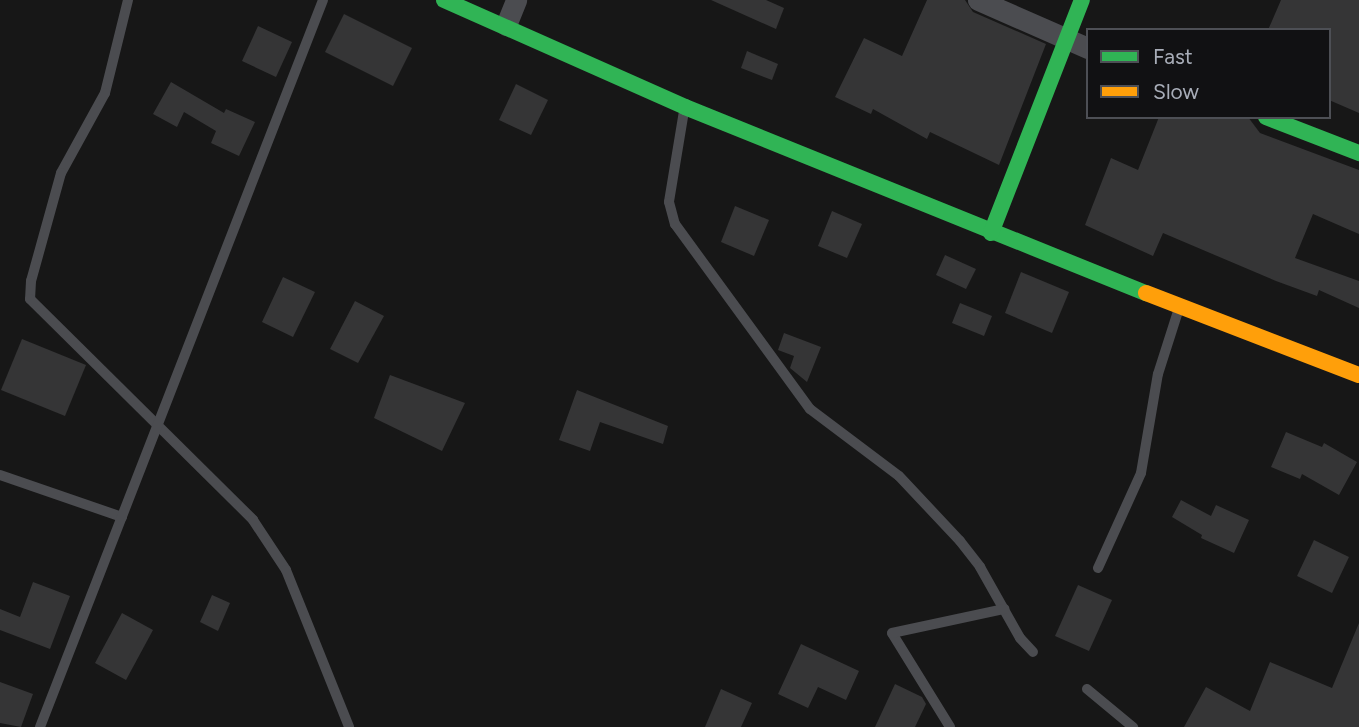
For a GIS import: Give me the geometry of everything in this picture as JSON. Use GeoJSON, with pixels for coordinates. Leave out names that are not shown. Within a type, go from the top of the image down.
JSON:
{"type":"FeatureCollection","features":[{"type":"Feature","properties":{"kind":"street"},"geometry":{"type":"LineString","coordinates":[[444,0],[506,25],[685,107],[990,233],[1359,376]]}},
{"type":"Feature","properties":{"kind":"street"},"geometry":{"type":"LineString","coordinates":[[506,25],[516,0]]}},
{"type":"Feature","properties":{"kind":"street"},"geometry":{"type":"LineString","coordinates":[[978,0],[1086,47]]}},
{"type":"Feature","properties":{"kind":"street"},"geometry":{"type":"LineString","coordinates":[[990,233],[1082,0]]}},
{"type":"Feature","properties":{"kind":"street"},"geometry":{"type":"LineString","coordinates":[[1271,119],[1359,153]]}},
{"type":"Feature","properties":{"kind":"lane"},"geometry":{"type":"LineString","coordinates":[[128,0],[105,93],[61,173],[31,281],[30,299],[158,423],[253,520],[271,544],[286,570],[349,727]]}},
{"type":"Feature","properties":{"kind":"lane"},"geometry":{"type":"LineString","coordinates":[[40,727],[323,0]]}},
{"type":"Feature","properties":{"kind":"lane"},"geometry":{"type":"LineString","coordinates":[[685,107],[669,202],[675,224],[810,409],[910,486],[980,567],[1033,652]]}},
{"type":"Feature","properties":{"kind":"lane"},"geometry":{"type":"LineString","coordinates":[[1098,568],[1141,473],[1158,374],[1180,305]]}},
{"type":"Feature","properties":{"kind":"lane"},"geometry":{"type":"LineString","coordinates":[[0,475],[122,517]]}},
{"type":"Feature","properties":{"kind":"lane"},"geometry":{"type":"LineString","coordinates":[[950,727],[892,633],[1004,609]]}},
{"type":"Feature","properties":{"kind":"lane"},"geometry":{"type":"LineString","coordinates":[[1087,689],[1133,727]]}},
{"type":"Feature","properties":{"kind":"building"},"geometry":{"type":"Polygon","coordinates":[[[711,0],[766,0],[784,8],[776,29],[711,0]]]}},
{"type":"Feature","properties":{"kind":"building"},"geometry":{"type":"Polygon","coordinates":[[[927,0],[965,0],[973,12],[1046,44],[999,165],[930,132],[927,139],[873,109],[871,114],[835,97],[864,38],[902,56],[927,0]]]}},
{"type":"Feature","properties":{"kind":"building"},"geometry":{"type":"Polygon","coordinates":[[[1281,0],[1359,0],[1359,113],[1331,101],[1331,28],[1269,28],[1281,0]]]}},
{"type":"Feature","properties":{"kind":"building"},"geometry":{"type":"Polygon","coordinates":[[[344,14],[412,48],[393,86],[325,52],[344,14]]]}},
{"type":"Feature","properties":{"kind":"building"},"geometry":{"type":"Polygon","coordinates":[[[258,26],[292,42],[276,77],[242,61],[258,26]]]}},
{"type":"Feature","properties":{"kind":"building"},"geometry":{"type":"Polygon","coordinates":[[[747,51],[778,64],[772,80],[741,68],[747,51]]]}},
{"type":"Feature","properties":{"kind":"building"},"geometry":{"type":"Polygon","coordinates":[[[171,82],[224,113],[226,109],[255,122],[239,156],[211,143],[216,131],[184,112],[177,127],[153,114],[171,82]]]}},
{"type":"Feature","properties":{"kind":"building"},"geometry":{"type":"Polygon","coordinates":[[[516,84],[548,100],[531,135],[499,120],[516,84]]]}},
{"type":"Feature","properties":{"kind":"building"},"geometry":{"type":"Polygon","coordinates":[[[1158,119],[1250,119],[1260,133],[1359,170],[1359,234],[1313,214],[1295,258],[1359,281],[1359,308],[1319,290],[1317,296],[1276,281],[1163,233],[1153,256],[1085,225],[1111,158],[1138,170],[1158,119]]]}},
{"type":"Feature","properties":{"kind":"building"},"geometry":{"type":"Polygon","coordinates":[[[735,206],[769,220],[754,256],[721,242],[735,206]]]}},
{"type":"Feature","properties":{"kind":"building"},"geometry":{"type":"Polygon","coordinates":[[[832,211],[862,224],[847,258],[818,246],[832,211]]]}},
{"type":"Feature","properties":{"kind":"building"},"geometry":{"type":"Polygon","coordinates":[[[945,255],[976,269],[966,289],[936,275],[945,255]]]}},
{"type":"Feature","properties":{"kind":"building"},"geometry":{"type":"Polygon","coordinates":[[[1021,272],[1069,292],[1052,333],[1005,313],[1021,272]]]}},
{"type":"Feature","properties":{"kind":"building"},"geometry":{"type":"Polygon","coordinates":[[[283,277],[315,292],[293,337],[262,322],[283,277]]]}},
{"type":"Feature","properties":{"kind":"building"},"geometry":{"type":"Polygon","coordinates":[[[355,301],[384,316],[358,363],[330,349],[355,301]]]}},
{"type":"Feature","properties":{"kind":"building"},"geometry":{"type":"Polygon","coordinates":[[[960,303],[992,316],[984,336],[952,323],[960,303]]]}},
{"type":"Feature","properties":{"kind":"building"},"geometry":{"type":"Polygon","coordinates":[[[784,333],[821,347],[807,382],[790,368],[794,356],[778,350],[784,333]]]}},
{"type":"Feature","properties":{"kind":"building"},"geometry":{"type":"Polygon","coordinates":[[[22,339],[86,365],[65,416],[1,390],[22,339]]]}},
{"type":"Feature","properties":{"kind":"building"},"geometry":{"type":"Polygon","coordinates":[[[390,375],[465,403],[442,451],[374,418],[390,375]]]}},
{"type":"Feature","properties":{"kind":"building"},"geometry":{"type":"Polygon","coordinates":[[[577,390],[668,426],[663,444],[600,422],[590,451],[559,440],[577,390]]]}},
{"type":"Feature","properties":{"kind":"building"},"geometry":{"type":"Polygon","coordinates":[[[1286,432],[1322,447],[1324,443],[1357,462],[1339,495],[1302,474],[1300,479],[1271,467],[1286,432]]]}},
{"type":"Feature","properties":{"kind":"building"},"geometry":{"type":"Polygon","coordinates":[[[1181,500],[1211,516],[1216,505],[1249,520],[1234,553],[1201,538],[1202,535],[1172,517],[1181,500]]]}},
{"type":"Feature","properties":{"kind":"building"},"geometry":{"type":"Polygon","coordinates":[[[1314,540],[1349,557],[1332,593],[1297,576],[1314,540]]]}},
{"type":"Feature","properties":{"kind":"building"},"geometry":{"type":"Polygon","coordinates":[[[33,582],[70,596],[50,649],[0,630],[0,609],[20,617],[33,582]]]}},
{"type":"Feature","properties":{"kind":"building"},"geometry":{"type":"Polygon","coordinates":[[[1078,585],[1112,600],[1089,651],[1055,636],[1078,585]]]}},
{"type":"Feature","properties":{"kind":"building"},"geometry":{"type":"Polygon","coordinates":[[[212,595],[230,603],[218,631],[200,622],[212,595]]]}},
{"type":"Feature","properties":{"kind":"building"},"geometry":{"type":"Polygon","coordinates":[[[122,613],[153,630],[126,680],[95,663],[122,613]]]}},
{"type":"Feature","properties":{"kind":"building"},"geometry":{"type":"Polygon","coordinates":[[[1359,623],[1359,727],[1184,727],[1206,687],[1250,711],[1270,662],[1332,688],[1359,623]]]}},
{"type":"Feature","properties":{"kind":"building"},"geometry":{"type":"Polygon","coordinates":[[[801,644],[859,671],[846,700],[818,687],[808,708],[778,694],[801,644]]]}},
{"type":"Feature","properties":{"kind":"building"},"geometry":{"type":"Polygon","coordinates":[[[0,682],[33,694],[21,727],[0,723],[0,682]]]}},
{"type":"Feature","properties":{"kind":"building"},"geometry":{"type":"Polygon","coordinates":[[[895,684],[922,697],[926,704],[915,727],[875,727],[895,684]]]}},
{"type":"Feature","properties":{"kind":"building"},"geometry":{"type":"Polygon","coordinates":[[[721,689],[752,703],[741,727],[705,727],[721,689]]]}},
{"type":"Feature","properties":{"kind":"traffic: fast"},"geometry":{"type":"LineString","coordinates":[[444,0],[685,107],[1146,293]]}},
{"type":"Feature","properties":{"kind":"traffic: fast"},"geometry":{"type":"LineString","coordinates":[[991,233],[1082,0]]}},
{"type":"Feature","properties":{"kind":"traffic: fast"},"geometry":{"type":"LineString","coordinates":[[1271,119],[1359,153]]}},
{"type":"Feature","properties":{"kind":"traffic: slow"},"geometry":{"type":"LineString","coordinates":[[1146,293],[1359,375]]}}]}
